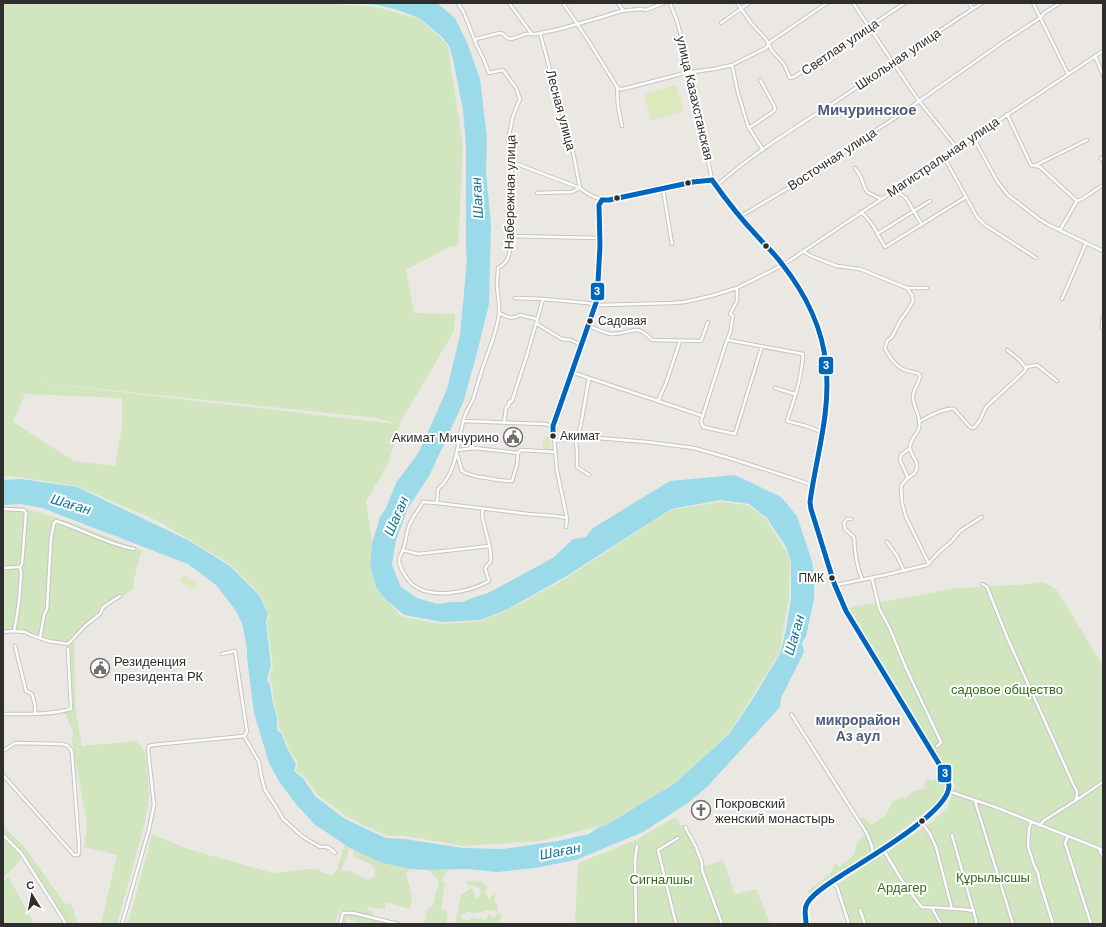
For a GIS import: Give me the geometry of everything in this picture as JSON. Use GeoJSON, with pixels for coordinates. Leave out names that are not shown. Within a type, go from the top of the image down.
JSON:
{"type":"FeatureCollection","features":[{"type":"Feature","properties":{"kind":"street","name":"Набережная улица"},"geometry":{"type":"LineString","coordinates":[[437,503],[438,490],[443,486],[448,478],[457,452],[464,421],[491,345],[499,313],[497,283],[498,268],[505,264],[511,246],[512,162],[508,140],[513,116],[520,99],[516,88],[503,70],[489,73],[476,40],[472,37],[464,13],[458,3]]}},
{"type":"Feature","properties":{"kind":"street"},"geometry":{"type":"LineString","coordinates":[[509,3],[532,34]]}},
{"type":"Feature","properties":{"kind":"street"},"geometry":{"type":"LineString","coordinates":[[563,3],[617,87],[618,106],[622,126]]}},
{"type":"Feature","properties":{"kind":"street"},"geometry":{"type":"LineString","coordinates":[[618,3],[623,10]]}},
{"type":"Feature","properties":{"kind":"street"},"geometry":{"type":"LineString","coordinates":[[476,40],[500,33],[511,39],[526,34],[536,34],[577,24],[623,10],[646,10],[664,3]]}},
{"type":"Feature","properties":{"kind":"street","name":"улица Казахстанская"},"geometry":{"type":"LineString","coordinates":[[670,3],[677,21],[691,72],[712,180],[792,277],[805,298],[824,348],[827,366],[827,382],[822,432],[810,502],[835,586],[846,610],[947,778],[949,787],[948,791]]}},
{"type":"Feature","properties":{"kind":"street"},"geometry":{"type":"LineString","coordinates":[[737,3],[751,23],[769,44]]}},
{"type":"Feature","properties":{"kind":"street"},"geometry":{"type":"LineString","coordinates":[[721,23],[749,3]]}},
{"type":"Feature","properties":{"kind":"street"},"geometry":{"type":"LineString","coordinates":[[617,87],[623,89],[685,73],[714,69],[732,64],[766,48],[770,42],[827,3]]}},
{"type":"Feature","properties":{"kind":"street"},"geometry":{"type":"LineString","coordinates":[[853,3],[919,101],[958,148]]}},
{"type":"Feature","properties":{"kind":"street","name":"Светлая улица"},"geometry":{"type":"LineString","coordinates":[[769,44],[772,51],[784,64],[790,78],[794,77],[905,3]]}},
{"type":"Feature","properties":{"kind":"street"},"geometry":{"type":"LineString","coordinates":[[969,3],[973,9]]}},
{"type":"Feature","properties":{"kind":"street","name":"Школьная улица"},"geometry":{"type":"LineString","coordinates":[[716,186],[728,175],[798,125],[982,3]]}},
{"type":"Feature","properties":{"kind":"street"},"geometry":{"type":"LineString","coordinates":[[1033,3],[1068,74]]}},
{"type":"Feature","properties":{"kind":"street","name":"Восточная улица"},"geometry":{"type":"LineString","coordinates":[[741,216],[817,171],[1060,3]]}},
{"type":"Feature","properties":{"kind":"street","name":"Лесная улица"},"geometry":{"type":"LineString","coordinates":[[540,33],[571,142],[580,188]]}},
{"type":"Feature","properties":{"kind":"street","name":"Магистральная улица"},"geometry":{"type":"LineString","coordinates":[[515,298],[543,299],[601,305],[679,302],[711,296],[737,288],[783,265],[1103,51]]}},
{"type":"Feature","properties":{"kind":"street"},"geometry":{"type":"LineString","coordinates":[[1095,56],[1103,75]]}},
{"type":"Feature","properties":{"kind":"street"},"geometry":{"type":"LineString","coordinates":[[732,64],[738,93],[749,128],[763,150]]}},
{"type":"Feature","properties":{"kind":"street"},"geometry":{"type":"LineString","coordinates":[[749,128],[775,109],[760,80]]}},
{"type":"Feature","properties":{"kind":"street"},"geometry":{"type":"LineString","coordinates":[[1008,114],[1031,165],[1040,168],[1077,201]]}},
{"type":"Feature","properties":{"kind":"street"},"geometry":{"type":"LineString","coordinates":[[973,137],[998,181],[1008,195],[1039,219],[1103,251]]}},
{"type":"Feature","properties":{"kind":"street"},"geometry":{"type":"LineString","coordinates":[[1036,166],[1087,140]]}},
{"type":"Feature","properties":{"kind":"street"},"geometry":{"type":"LineString","coordinates":[[944,157],[977,217],[985,225],[1036,258]]}},
{"type":"Feature","properties":{"kind":"street"},"geometry":{"type":"LineString","coordinates":[[512,162],[580,188],[602,200],[609,200],[694,182],[712,180]]}},
{"type":"Feature","properties":{"kind":"street"},"geometry":{"type":"LineString","coordinates":[[855,168],[861,177],[866,190],[870,194],[881,199]]}},
{"type":"Feature","properties":{"kind":"street"},"geometry":{"type":"LineString","coordinates":[[1060,230],[1077,201],[1103,185]]}},
{"type":"Feature","properties":{"kind":"street"},"geometry":{"type":"LineString","coordinates":[[537,193],[572,192],[580,188]]}},
{"type":"Feature","properties":{"kind":"street"},"geometry":{"type":"LineString","coordinates":[[663,189],[672,244]]}},
{"type":"Feature","properties":{"kind":"street"},"geometry":{"type":"LineString","coordinates":[[894,190],[906,198],[922,225]]}},
{"type":"Feature","properties":{"kind":"street"},"geometry":{"type":"LineString","coordinates":[[861,212],[872,223],[885,247],[966,197]]}},
{"type":"Feature","properties":{"kind":"street"},"geometry":{"type":"LineString","coordinates":[[566,527],[567,518],[554,452],[553,426],[597,300],[600,205],[602,200]]}},
{"type":"Feature","properties":{"kind":"street"},"geometry":{"type":"LineString","coordinates":[[877,234],[930,201]]}},
{"type":"Feature","properties":{"kind":"street"},"geometry":{"type":"LineString","coordinates":[[511,236],[600,238]]}},
{"type":"Feature","properties":{"kind":"street"},"geometry":{"type":"LineString","coordinates":[[1062,299],[1086,243]]}},
{"type":"Feature","properties":{"kind":"street"},"geometry":{"type":"LineString","coordinates":[[803,251],[811,256],[837,266],[860,269],[907,288],[927,288]]}},
{"type":"Feature","properties":{"kind":"street"},"geometry":{"type":"LineString","coordinates":[[737,288],[736,301],[730,314],[733,316],[730,333],[701,421],[703,427],[735,434],[762,346]]}},
{"type":"Feature","properties":{"kind":"street"},"geometry":{"type":"LineString","coordinates":[[907,288],[912,295],[913,301],[892,337],[887,341],[885,349],[900,368],[907,371],[916,372],[920,375],[920,380],[915,387],[913,395],[914,405],[920,421],[918,430],[911,442],[910,448],[917,463],[917,469],[914,474],[901,486],[902,503],[906,517],[929,564]]}},
{"type":"Feature","properties":{"kind":"street"},"geometry":{"type":"LineString","coordinates":[[504,422],[506,408],[509,405],[509,402],[512,401],[543,299]]}},
{"type":"Feature","properties":{"kind":"street"},"geometry":{"type":"LineString","coordinates":[[499,313],[512,318],[520,315],[537,319]]}},
{"type":"Feature","properties":{"kind":"street"},"geometry":{"type":"LineString","coordinates":[[1102,328],[1103,317]]}},
{"type":"Feature","properties":{"kind":"street"},"geometry":{"type":"LineString","coordinates":[[537,319],[538,324],[562,339],[571,340],[581,345]]}},
{"type":"Feature","properties":{"kind":"street"},"geometry":{"type":"LineString","coordinates":[[588,326],[611,334],[640,330],[652,340],[701,341],[708,322]]}},
{"type":"Feature","properties":{"kind":"street"},"geometry":{"type":"LineString","coordinates":[[728,340],[802,354],[802,362],[795,394],[786,421],[822,432]]}},
{"type":"Feature","properties":{"kind":"street"},"geometry":{"type":"LineString","coordinates":[[658,401],[666,383],[680,341]]}},
{"type":"Feature","properties":{"kind":"street"},"geometry":{"type":"LineString","coordinates":[[1007,350],[1026,368]]}},
{"type":"Feature","properties":{"kind":"street"},"geometry":{"type":"LineString","coordinates":[[920,421],[951,408],[954,409],[972,428],[975,427],[980,420],[986,407],[1025,371],[1026,368],[1037,365],[1056,381]]}},
{"type":"Feature","properties":{"kind":"street"},"geometry":{"type":"LineString","coordinates":[[571,372],[703,416]]}},
{"type":"Feature","properties":{"kind":"street"},"geometry":{"type":"LineString","coordinates":[[589,378],[576,442],[576,467],[589,475]]}},
{"type":"Feature","properties":{"kind":"street"},"geometry":{"type":"LineString","coordinates":[[775,388],[795,394]]}},
{"type":"Feature","properties":{"kind":"street"},"geometry":{"type":"LineString","coordinates":[[464,421],[545,424],[553,426]]}},
{"type":"Feature","properties":{"kind":"street"},"geometry":{"type":"LineString","coordinates":[[554,441],[585,437],[694,448],[795,479],[809,484],[812,487]]}},
{"type":"Feature","properties":{"kind":"street"},"geometry":{"type":"LineString","coordinates":[[518,453],[517,465],[512,481],[470,476],[462,472],[457,452],[474,448],[518,453],[521,450],[554,452]]}},
{"type":"Feature","properties":{"kind":"street"},"geometry":{"type":"LineString","coordinates":[[908,478],[900,460],[901,455],[910,448]]}},
{"type":"Feature","properties":{"kind":"street"},"geometry":{"type":"LineString","coordinates":[[483,508],[482,516],[492,560],[485,568],[489,581],[479,587],[447,593],[429,592],[413,585],[402,570],[399,560],[409,524],[424,502],[483,508],[528,514],[556,516],[567,518]]}},
{"type":"Feature","properties":{"kind":"street"},"geometry":{"type":"LineString","coordinates":[[3,509],[24,510],[26,513],[22,564],[20,567],[22,574],[20,584],[20,600],[14,630]]}},
{"type":"Feature","properties":{"kind":"street"},"geometry":{"type":"LineString","coordinates":[[835,586],[927,565],[951,542],[960,531],[982,517]]}},
{"type":"Feature","properties":{"kind":"street"},"geometry":{"type":"LineString","coordinates":[[851,519],[847,519],[844,523],[845,530],[854,537],[855,557],[862,580]]}},
{"type":"Feature","properties":{"kind":"street"},"geometry":{"type":"LineString","coordinates":[[40,638],[46,608],[51,538],[54,523],[56,522],[69,525],[92,536],[126,548],[134,549]]}},
{"type":"Feature","properties":{"kind":"street"},"geometry":{"type":"LineString","coordinates":[[887,542],[897,556],[904,571]]}},
{"type":"Feature","properties":{"kind":"street"},"geometry":{"type":"LineString","coordinates":[[403,550],[418,554],[489,546]]}},
{"type":"Feature","properties":{"kind":"street"},"geometry":{"type":"LineString","coordinates":[[3,568],[20,567]]}},
{"type":"Feature","properties":{"kind":"street"},"geometry":{"type":"LineString","coordinates":[[872,578],[879,608],[941,742],[937,746]]}},
{"type":"Feature","properties":{"kind":"street"},"geometry":{"type":"LineString","coordinates":[[982,584],[987,587],[1007,637],[1076,789],[1077,797],[1075,801]]}},
{"type":"Feature","properties":{"kind":"street"},"geometry":{"type":"LineString","coordinates":[[3,632],[14,630],[25,632],[48,641],[68,644],[86,625],[100,614],[103,607],[120,596]]}},
{"type":"Feature","properties":{"kind":"street"},"geometry":{"type":"LineString","coordinates":[[15,646],[26,691],[32,694],[35,705],[35,714]]}},
{"type":"Feature","properties":{"kind":"street"},"geometry":{"type":"LineString","coordinates":[[3,714],[35,714],[61,712],[71,709],[68,649]]}},
{"type":"Feature","properties":{"kind":"street"},"geometry":{"type":"LineString","coordinates":[[122,924],[149,829],[154,805],[148,749],[149,746],[244,736],[248,732],[235,651],[222,654]]}},
{"type":"Feature","properties":{"kind":"street"},"geometry":{"type":"LineString","coordinates":[[791,714],[866,832],[873,850],[873,855]]}},
{"type":"Feature","properties":{"kind":"street"},"geometry":{"type":"LineString","coordinates":[[244,736],[259,762],[265,790],[283,819],[302,837],[320,847],[329,847],[335,854]]}},
{"type":"Feature","properties":{"kind":"street"},"geometry":{"type":"LineString","coordinates":[[3,751],[15,743],[62,744],[70,747],[72,752],[77,807],[79,845],[78,855],[74,855],[3,775]]}},
{"type":"Feature","properties":{"kind":"street"},"geometry":{"type":"LineString","coordinates":[[1040,826],[1043,821],[1103,782]]}},
{"type":"Feature","properties":{"kind":"street"},"geometry":{"type":"LineString","coordinates":[[806,924],[805,911],[808,901],[817,892],[920,823],[945,799],[948,791],[1103,850]]}},
{"type":"Feature","properties":{"kind":"street"},"geometry":{"type":"LineString","coordinates":[[975,801],[1013,924]]}},
{"type":"Feature","properties":{"kind":"street"},"geometry":{"type":"LineString","coordinates":[[1031,822],[1028,846],[1038,873],[1053,924]]}},
{"type":"Feature","properties":{"kind":"street"},"geometry":{"type":"LineString","coordinates":[[920,823],[923,824],[930,834],[936,847],[952,909]]}},
{"type":"Feature","properties":{"kind":"street"},"geometry":{"type":"LineString","coordinates":[[685,826],[698,852],[702,863],[702,870],[722,924]]}},
{"type":"Feature","properties":{"kind":"street"},"geometry":{"type":"LineString","coordinates":[[3,835],[21,853],[66,924]]}},
{"type":"Feature","properties":{"kind":"street"},"geometry":{"type":"LineString","coordinates":[[952,835],[977,924]]}},
{"type":"Feature","properties":{"kind":"street"},"geometry":{"type":"LineString","coordinates":[[1068,836],[1065,844],[1091,924]]}},
{"type":"Feature","properties":{"kind":"street"},"geometry":{"type":"LineString","coordinates":[[676,924],[658,850],[678,838]]}},
{"type":"Feature","properties":{"kind":"street"},"geometry":{"type":"LineString","coordinates":[[636,924],[635,860],[637,846]]}},
{"type":"Feature","properties":{"kind":"street"},"geometry":{"type":"LineString","coordinates":[[1099,848],[1103,857]]}},
{"type":"Feature","properties":{"kind":"street"},"geometry":{"type":"LineString","coordinates":[[883,849],[901,880],[922,907],[959,909],[974,912]]}},
{"type":"Feature","properties":{"kind":"street"},"geometry":{"type":"LineString","coordinates":[[832,882],[836,888],[849,924]]}},
{"type":"Feature","properties":{"kind":"street"},"geometry":{"type":"LineString","coordinates":[[932,908],[941,924]]}},
{"type":"Feature","properties":{"kind":"street"},"geometry":{"type":"LineString","coordinates":[[860,910],[865,924]]}},
{"type":"Feature","properties":{"kind":"street"},"geometry":{"type":"LineString","coordinates":[[340,924],[343,913],[353,913],[398,924]]}},
{"type":"Feature","properties":{"kind":"green space"},"geometry":{"type":"Polygon","coordinates":[[[3,3],[318,3],[376,7],[419,19],[441,38],[448,47],[463,146],[458,246],[449,247],[406,270],[414,313],[455,314],[454,331],[399,425],[388,464],[366,501],[372,541],[370,565],[375,587],[402,617],[442,624],[482,621],[508,610],[565,579],[670,510],[721,502],[748,505],[765,518],[785,549],[790,562],[789,597],[779,654],[729,733],[674,784],[605,825],[540,841],[464,846],[405,836],[388,836],[346,816],[318,795],[305,777],[296,771],[298,763],[288,747],[283,733],[279,729],[272,685],[269,677],[273,666],[267,623],[269,614],[260,594],[230,564],[158,521],[77,486],[11,476],[3,477],[3,460],[5,458],[3,452],[3,3]],[[32,382],[397,424],[377,418],[32,382]],[[25,394],[13,422],[74,461],[115,466],[122,427],[122,398],[25,394]]]}},
{"type":"Feature","properties":{"kind":"green space"},"geometry":{"type":"Polygon","coordinates":[[[676,85],[684,111],[651,121],[644,95],[676,85]]]}},
{"type":"Feature","properties":{"kind":"green space"},"geometry":{"type":"Polygon","coordinates":[[[543,436],[551,436],[551,449],[543,449],[543,436]]]}},
{"type":"Feature","properties":{"kind":"green space"},"geometry":{"type":"Polygon","coordinates":[[[3,507],[18,507],[31,510],[66,521],[142,550],[134,579],[134,588],[106,607],[101,615],[74,639],[76,713],[82,746],[136,741],[143,750],[146,758],[149,804],[117,924],[101,924],[117,855],[84,847],[87,824],[72,743],[73,732],[64,712],[73,707],[70,644],[28,633],[3,630],[3,507]]]}},
{"type":"Feature","properties":{"kind":"green space"},"geometry":{"type":"Polygon","coordinates":[[[184,575],[197,584],[193,590],[179,581],[184,575]]]}},
{"type":"Feature","properties":{"kind":"green space","name":"садовое общество"},"geometry":{"type":"Polygon","coordinates":[[[1044,582],[1057,590],[1103,666],[1103,924],[850,924],[838,884],[932,822],[948,807],[955,785],[848,608],[958,588],[1044,582]]]}},
{"type":"Feature","properties":{"kind":"green space"},"geometry":{"type":"Polygon","coordinates":[[[945,777],[946,786],[942,799],[876,850],[870,847],[870,854],[809,895],[808,891],[831,873],[835,862],[839,867],[854,855],[857,843],[867,832],[859,820],[863,817],[871,825],[886,815],[892,802],[902,797],[905,799],[914,791],[925,788],[924,782],[928,779],[931,781],[945,777]]]}},
{"type":"Feature","properties":{"kind":"green space","name":"Сигналшы"},"geometry":{"type":"Polygon","coordinates":[[[676,817],[681,826],[687,827],[705,866],[723,860],[735,894],[756,889],[770,924],[575,924],[578,863],[636,840],[676,817]]]}},
{"type":"Feature","properties":{"kind":"green space"},"geometry":{"type":"Polygon","coordinates":[[[3,826],[24,846],[64,903],[71,904],[78,924],[67,924],[52,897],[22,852],[3,833],[3,826]]]}},
{"type":"Feature","properties":{"kind":"green space"},"geometry":{"type":"Polygon","coordinates":[[[152,834],[188,849],[273,873],[317,869],[332,876],[337,869],[345,844],[350,848],[341,871],[351,871],[365,879],[375,876],[375,870],[372,865],[353,856],[354,849],[382,863],[411,869],[406,873],[412,896],[410,909],[385,902],[385,909],[366,907],[381,922],[381,924],[358,923],[347,917],[346,924],[343,924],[344,916],[340,908],[335,924],[128,924],[152,834]]]}},
{"type":"Feature","properties":{"kind":"green space"},"geometry":{"type":"Polygon","coordinates":[[[3,838],[19,854],[21,859],[3,879],[3,838]]]}},
{"type":"Feature","properties":{"kind":"green space"},"geometry":{"type":"Polygon","coordinates":[[[428,870],[448,870],[441,881],[445,882],[441,909],[448,912],[446,924],[424,924],[428,908],[433,905],[439,881],[428,870]]]}},
{"type":"Feature","properties":{"kind":"green space"},"geometry":{"type":"Polygon","coordinates":[[[8,876],[34,924],[3,924],[3,882],[8,876]]]}},
{"type":"Feature","properties":{"kind":"green space"},"geometry":{"type":"Polygon","coordinates":[[[466,881],[482,882],[488,887],[485,892],[489,899],[495,893],[495,902],[498,906],[497,912],[489,910],[477,913],[468,912],[460,915],[467,921],[472,918],[486,920],[489,914],[494,918],[497,913],[502,915],[498,924],[455,924],[461,895],[472,888],[476,899],[479,897],[481,891],[477,886],[468,885],[466,881]]]}},
{"type":"Feature","properties":{"kind":"water","name":"Шаған"},"geometry":{"type":"Polygon","coordinates":[[[357,3],[437,3],[455,18],[468,45],[480,79],[487,138],[486,173],[491,224],[489,304],[463,403],[429,476],[408,508],[396,540],[392,565],[401,587],[417,598],[437,604],[463,602],[488,593],[553,558],[573,539],[586,537],[593,528],[670,481],[735,475],[781,497],[797,516],[812,561],[814,574],[814,599],[806,636],[802,643],[804,652],[781,698],[780,707],[707,787],[688,803],[643,832],[576,860],[535,868],[497,872],[467,869],[428,870],[411,869],[382,863],[350,848],[314,824],[280,783],[269,763],[254,713],[247,648],[242,623],[236,611],[216,585],[188,564],[42,508],[21,504],[3,505],[3,480],[21,479],[77,487],[188,540],[230,566],[259,595],[268,613],[266,622],[271,666],[267,680],[270,685],[277,717],[277,730],[282,734],[286,746],[296,764],[294,771],[303,778],[315,796],[345,819],[386,838],[405,839],[463,848],[503,849],[558,841],[589,834],[674,784],[729,734],[780,654],[786,630],[791,598],[791,562],[786,547],[767,518],[749,504],[721,500],[671,509],[565,577],[508,609],[481,620],[443,622],[404,615],[384,598],[376,587],[370,566],[372,543],[380,517],[386,508],[396,483],[419,452],[447,389],[460,335],[467,260],[466,146],[463,110],[449,46],[442,37],[419,18],[398,10],[377,5],[357,3]]]}},
{"type":"Feature","properties":{"kind":"transit line","name":"3"},"geometry":{"type":"LineString","coordinates":[[712,180],[728,202],[790,275],[812,312],[824,352],[827,383],[825,417],[810,502],[811,509],[834,583],[846,611],[944,772],[949,784],[945,797],[936,809],[922,821],[888,846],[817,892],[808,901],[805,908],[806,924]]}},
{"type":"Feature","properties":{"kind":"transit line","name":"3"},"geometry":{"type":"LineString","coordinates":[[602,200],[609,200],[693,182],[712,180]]}},
{"type":"Feature","properties":{"kind":"transit line","name":"3"},"geometry":{"type":"LineString","coordinates":[[553,436],[553,426],[597,300],[600,246],[599,205],[602,200]]}},
{"type":"Feature","properties":{"kind":"place","name":"Садовая"},"geometry":{"type":"Point","coordinates":[590,321]}},
{"type":"Feature","properties":{"kind":"place","name":"Акимат"},"geometry":{"type":"Point","coordinates":[553,436]}},
{"type":"Feature","properties":{"kind":"place","name":"Акимат Мичурино"},"geometry":{"type":"Point","coordinates":[513,437]}},
{"type":"Feature","properties":{"kind":"place","name":"ПМК"},"geometry":{"type":"Point","coordinates":[832,578]}},
{"type":"Feature","properties":{"kind":"place","name":"Резиденция президента РК"},"geometry":{"type":"Point","coordinates":[100,668]}},
{"type":"Feature","properties":{"kind":"place","name":"Покровский женский монастырь"},"geometry":{"type":"Point","coordinates":[701,810]}},
{"type":"Feature","properties":{"kind":"district","name":"Мичуринское"},"geometry":{"type":"Point","coordinates":[867,110]}},
{"type":"Feature","properties":{"kind":"district","name":"микрорайон Аз аул"},"geometry":{"type":"Point","coordinates":[858,728]}},
{"type":"Feature","properties":{"kind":"park label","name":"Құрылысшы"},"geometry":{"type":"Point","coordinates":[993,877]}},
{"type":"Feature","properties":{"kind":"park label","name":"Ардагер"},"geometry":{"type":"Point","coordinates":[902,887]}}]}
